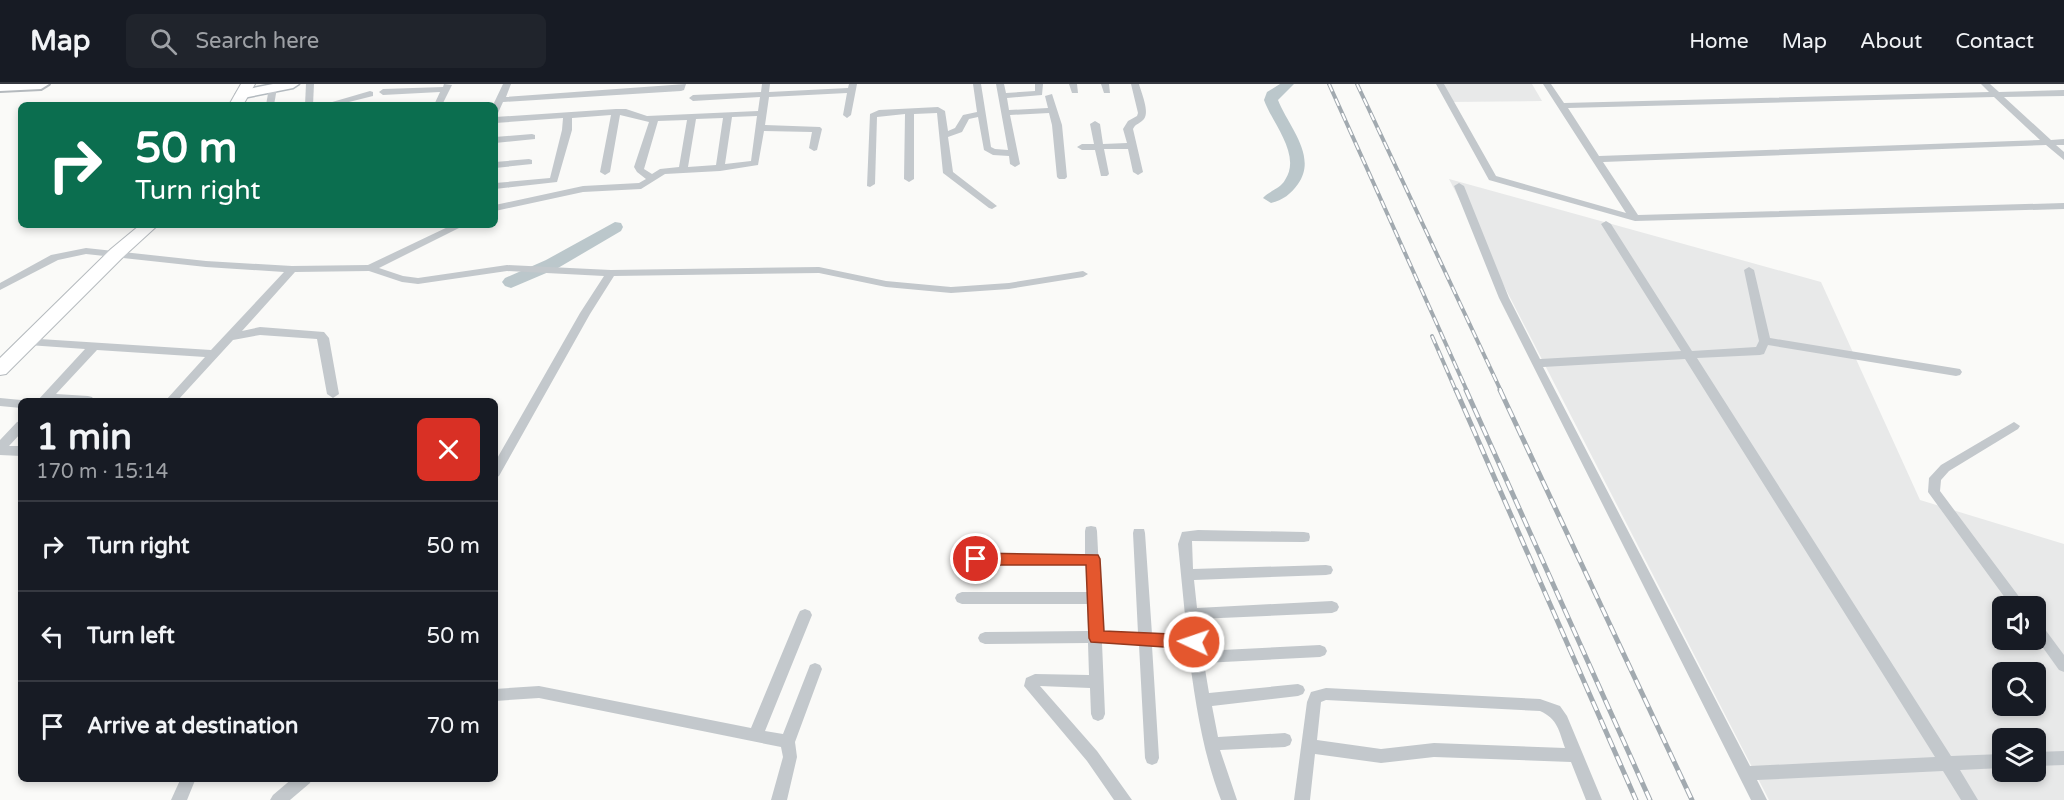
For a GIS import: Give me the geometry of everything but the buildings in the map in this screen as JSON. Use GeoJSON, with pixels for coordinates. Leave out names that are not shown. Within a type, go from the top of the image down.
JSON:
{"type":"FeatureCollection","features":[{"type":"Feature","properties":{"kind":"highway"},"geometry":{"type":"LineString","coordinates":[[0,86],[41,84]]}},
{"type":"Feature","properties":{"kind":"main road"},"geometry":{"type":"LineString","coordinates":[[244,92],[293,84]]}},
{"type":"Feature","properties":{"kind":"main road"},"geometry":{"type":"LineString","coordinates":[[0,369],[117,253],[146,228]]}},
{"type":"Feature","properties":{"kind":"street"},"geometry":{"type":"LineString","coordinates":[[309,102],[310,84]]}},
{"type":"Feature","properties":{"kind":"street"},"geometry":{"type":"LineString","coordinates":[[366,102],[375,84]]}},
{"type":"Feature","properties":{"kind":"street"},"geometry":{"type":"LineString","coordinates":[[498,103],[507,84]]}},
{"type":"Feature","properties":{"kind":"street"},"geometry":{"type":"LineString","coordinates":[[498,105],[542,97],[681,88],[682,84]]}},
{"type":"Feature","properties":{"kind":"street"},"geometry":{"type":"LineString","coordinates":[[977,84],[989,151],[1012,153]]}},
{"type":"Feature","properties":{"kind":"street"},"geometry":{"type":"LineString","coordinates":[[1000,84],[1015,165]]}},
{"type":"Feature","properties":{"kind":"street"},"geometry":{"type":"LineString","coordinates":[[1022,84],[1024,94]]}},
{"type":"Feature","properties":{"kind":"street"},"geometry":{"type":"LineString","coordinates":[[1001,96],[1039,93],[1039,84]]}},
{"type":"Feature","properties":{"kind":"street"},"geometry":{"type":"LineString","coordinates":[[1135,84],[1142,113],[1138,120],[1129,126],[1138,172]]}},
{"type":"Feature","properties":{"kind":"street"},"geometry":{"type":"LineString","coordinates":[[1440,84],[1492,178],[1635,218],[2064,206]]}},
{"type":"Feature","properties":{"kind":"street"},"geometry":{"type":"LineString","coordinates":[[1547,84],[1635,218]]}},
{"type":"Feature","properties":{"kind":"street"},"geometry":{"type":"LineString","coordinates":[[1984,84],[2064,157]]}},
{"type":"Feature","properties":{"kind":"street"},"geometry":{"type":"LineString","coordinates":[[270,102],[273,86]]}},
{"type":"Feature","properties":{"kind":"street"},"geometry":{"type":"LineString","coordinates":[[383,92],[447,86]]}},
{"type":"Feature","properties":{"kind":"street"},"geometry":{"type":"LineString","coordinates":[[439,102],[447,86]]}},
{"type":"Feature","properties":{"kind":"street"},"geometry":{"type":"LineString","coordinates":[[693,98],[765,89],[853,87],[848,115]]}},
{"type":"Feature","properties":{"kind":"street"},"geometry":{"type":"LineString","coordinates":[[498,207],[583,189],[641,186],[663,171],[720,168],[755,163],[765,89]]}},
{"type":"Feature","properties":{"kind":"street"},"geometry":{"type":"LineString","coordinates":[[1561,106],[2064,93]]}},
{"type":"Feature","properties":{"kind":"street"},"geometry":{"type":"LineString","coordinates":[[338,102],[370,94]]}},
{"type":"Feature","properties":{"kind":"street"},"geometry":{"type":"LineString","coordinates":[[583,109],[587,94]]}},
{"type":"Feature","properties":{"kind":"street"},"geometry":{"type":"LineString","coordinates":[[1049,96],[1057,125],[1062,177]]}},
{"type":"Feature","properties":{"kind":"street"},"geometry":{"type":"LineString","coordinates":[[538,112],[542,97]]}},
{"type":"Feature","properties":{"kind":"street"},"geometry":{"type":"LineString","coordinates":[[944,135],[958,130],[966,117],[981,112],[1052,110]]}},
{"type":"Feature","properties":{"kind":"street"},"geometry":{"type":"LineString","coordinates":[[909,179],[910,111]]}},
{"type":"Feature","properties":{"kind":"street"},"geometry":{"type":"LineString","coordinates":[[870,184],[873,116],[879,113],[941,111],[948,173],[992,206]]}},
{"type":"Feature","properties":{"kind":"street"},"geometry":{"type":"LineString","coordinates":[[498,120],[616,112],[626,112],[646,120],[763,113]]}},
{"type":"Feature","properties":{"kind":"street"},"geometry":{"type":"LineString","coordinates":[[605,172],[616,112]]}},
{"type":"Feature","properties":{"kind":"street"},"geometry":{"type":"LineString","coordinates":[[498,186],[554,180],[567,130],[568,115]]}},
{"type":"Feature","properties":{"kind":"street"},"geometry":{"type":"LineString","coordinates":[[720,168],[728,115]]}},
{"type":"Feature","properties":{"kind":"street"},"geometry":{"type":"LineString","coordinates":[[683,170],[692,117]]}},
{"type":"Feature","properties":{"kind":"street"},"geometry":{"type":"LineString","coordinates":[[651,178],[639,167],[654,119]]}},
{"type":"Feature","properties":{"kind":"street"},"geometry":{"type":"LineString","coordinates":[[1095,124],[1104,174]]}},
{"type":"Feature","properties":{"kind":"street"},"geometry":{"type":"LineString","coordinates":[[761,128],[817,129],[814,148]]}},
{"type":"Feature","properties":{"kind":"street"},"geometry":{"type":"LineString","coordinates":[[498,140],[532,137]]}},
{"type":"Feature","properties":{"kind":"street"},"geometry":{"type":"LineString","coordinates":[[1597,159],[2064,142]]}},
{"type":"Feature","properties":{"kind":"street"},"geometry":{"type":"LineString","coordinates":[[1082,147],[1132,146]]}},
{"type":"Feature","properties":{"kind":"street"},"geometry":{"type":"LineString","coordinates":[[498,165],[529,162]]}},
{"type":"Feature","properties":{"kind":"street"},"geometry":{"type":"LineString","coordinates":[[1459,186],[1504,298],[1759,800]]}},
{"type":"Feature","properties":{"kind":"street"},"geometry":{"type":"LineString","coordinates":[[1606,224],[1970,800]]}},
{"type":"Feature","properties":{"kind":"street"},"geometry":{"type":"LineString","coordinates":[[430,240],[436,228]]}},
{"type":"Feature","properties":{"kind":"street"},"geometry":{"type":"LineString","coordinates":[[369,268],[454,228]]}},
{"type":"Feature","properties":{"kind":"street"},"geometry":{"type":"LineString","coordinates":[[0,288],[64,254],[86,251],[206,264],[292,269],[369,268],[402,279],[418,281],[507,268],[611,273],[819,270],[886,284],[951,290],[1008,286],[1083,274]]}},
{"type":"Feature","properties":{"kind":"street"},"geometry":{"type":"LineString","coordinates":[[174,398],[292,269]]}},
{"type":"Feature","properties":{"kind":"street"},"geometry":{"type":"LineString","coordinates":[[1536,363],[1760,351],[1765,341],[1749,270]]}},
{"type":"Feature","properties":{"kind":"street"},"geometry":{"type":"LineString","coordinates":[[498,468],[585,313],[611,273]]}},
{"type":"Feature","properties":{"kind":"street"},"geometry":{"type":"LineString","coordinates":[[230,338],[260,331],[320,335],[333,394]]}},
{"type":"Feature","properties":{"kind":"street"},"geometry":{"type":"LineString","coordinates":[[28,341],[215,354]]}},
{"type":"Feature","properties":{"kind":"street"},"geometry":{"type":"LineString","coordinates":[[1765,341],[1956,372]]}},
{"type":"Feature","properties":{"kind":"street"},"geometry":{"type":"LineString","coordinates":[[46,398],[93,347]]}},
{"type":"Feature","properties":{"kind":"street"},"geometry":{"type":"LineString","coordinates":[[0,402],[18,404]]}},
{"type":"Feature","properties":{"kind":"street"},"geometry":{"type":"LineString","coordinates":[[2012,596],[1934,492],[1935,478],[1945,468],[2014,426]]}},
{"type":"Feature","properties":{"kind":"street"},"geometry":{"type":"LineString","coordinates":[[0,449],[18,428]]}},
{"type":"Feature","properties":{"kind":"street"},"geometry":{"type":"LineString","coordinates":[[0,449],[18,451]]}},
{"type":"Feature","properties":{"kind":"street"},"geometry":{"type":"LineString","coordinates":[[1091,531],[1097,638],[1098,714]]}},
{"type":"Feature","properties":{"kind":"street"},"geometry":{"type":"LineString","coordinates":[[1139,533],[1152,758]]}},
{"type":"Feature","properties":{"kind":"street"},"geometry":{"type":"LineString","coordinates":[[1229,800],[1216,770],[1203,699],[1194,642],[1184,544],[1187,536],[1304,537]]}},
{"type":"Feature","properties":{"kind":"street"},"geometry":{"type":"LineString","coordinates":[[976,559],[1093,559]]}},
{"type":"Feature","properties":{"kind":"street"},"geometry":{"type":"LineString","coordinates":[[1186,575],[1326,570]]}},
{"type":"Feature","properties":{"kind":"street"},"geometry":{"type":"LineString","coordinates":[[962,598],[1095,598]]}},
{"type":"Feature","properties":{"kind":"street"},"geometry":{"type":"LineString","coordinates":[[1191,614],[1332,608]]}},
{"type":"Feature","properties":{"kind":"street"},"geometry":{"type":"LineString","coordinates":[[756,734],[805,615]]}},
{"type":"Feature","properties":{"kind":"street"},"geometry":{"type":"LineString","coordinates":[[985,638],[1097,638],[1194,642]]}},
{"type":"Feature","properties":{"kind":"street"},"geometry":{"type":"LineString","coordinates":[[2046,642],[2064,666]]}},
{"type":"Feature","properties":{"kind":"street"},"geometry":{"type":"LineString","coordinates":[[1196,657],[1320,651]]}},
{"type":"Feature","properties":{"kind":"street"},"geometry":{"type":"LineString","coordinates":[[779,800],[790,757],[788,742],[815,669]]}},
{"type":"Feature","properties":{"kind":"street"},"geometry":{"type":"LineString","coordinates":[[1098,682],[1035,680],[1031,682],[1031,686],[1092,756],[1112,787],[1124,800]]}},
{"type":"Feature","properties":{"kind":"street"},"geometry":{"type":"LineString","coordinates":[[1203,699],[1298,690]]}},
{"type":"Feature","properties":{"kind":"street"},"geometry":{"type":"LineString","coordinates":[[498,695],[539,692],[788,742]]}},
{"type":"Feature","properties":{"kind":"street"},"geometry":{"type":"LineString","coordinates":[[1302,800],[1316,697],[1326,694],[1540,705],[1555,711],[1560,716],[1594,800]]}},
{"type":"Feature","properties":{"kind":"street"},"geometry":{"type":"LineString","coordinates":[[1211,744],[1285,740]]}},
{"type":"Feature","properties":{"kind":"street"},"geometry":{"type":"LineString","coordinates":[[1308,746],[1381,756],[1434,750],[1576,755]]}},
{"type":"Feature","properties":{"kind":"street"},"geometry":{"type":"LineString","coordinates":[[2046,759],[2064,758]]}},
{"type":"Feature","properties":{"kind":"street"},"geometry":{"type":"LineString","coordinates":[[1746,773],[1992,762]]}},
{"type":"Feature","properties":{"kind":"street"},"geometry":{"type":"LineString","coordinates":[[179,800],[187,782]]}},
{"type":"Feature","properties":{"kind":"street"},"geometry":{"type":"LineString","coordinates":[[278,800],[300,782]]}},
{"type":"Feature","properties":{"kind":"shaded area"},"geometry":{"type":"Polygon","coordinates":[[[1444,84],[1532,84],[1542,101],[1451,102],[1444,84]]]}},
{"type":"Feature","properties":{"kind":"shaded area"},"geometry":{"type":"Polygon","coordinates":[[[1449,179],[1821,282],[1920,500],[2064,544],[2064,800],[1769,800],[1449,179]]]}},
{"type":"Feature","properties":{"kind":"waterway"},"geometry":{"type":"LineString","coordinates":[[1271,198],[1289,186],[1298,168],[1294,146],[1271,100],[1272,95],[1282,90],[1287,84]]}},
{"type":"Feature","properties":{"kind":"waterway"},"geometry":{"type":"LineString","coordinates":[[511,282],[552,264],[615,227]]}},
{"type":"Feature","properties":{"kind":"railway"},"geometry":{"type":"LineString","coordinates":[[1329,84],[1467,391]]}},
{"type":"Feature","properties":{"kind":"railway"},"geometry":{"type":"LineString","coordinates":[[1357,84],[1501,391]]}},
{"type":"Feature","properties":{"kind":"railway"},"geometry":{"type":"LineString","coordinates":[[1432,336],[1456,391]]}},
{"type":"Feature","properties":{"kind":"railway"},"geometry":{"type":"LineString","coordinates":[[1456,390],[1636,800]]}},
{"type":"Feature","properties":{"kind":"railway"},"geometry":{"type":"LineString","coordinates":[[1466,390],[1650,800]]}},
{"type":"Feature","properties":{"kind":"railway"},"geometry":{"type":"LineString","coordinates":[[1500,390],[1692,800]]}},
{"type":"Feature","properties":{"kind":"route"},"geometry":{"type":"LineString","coordinates":[[976,559],[1093,559],[1097,638],[1194,642]]}}]}
